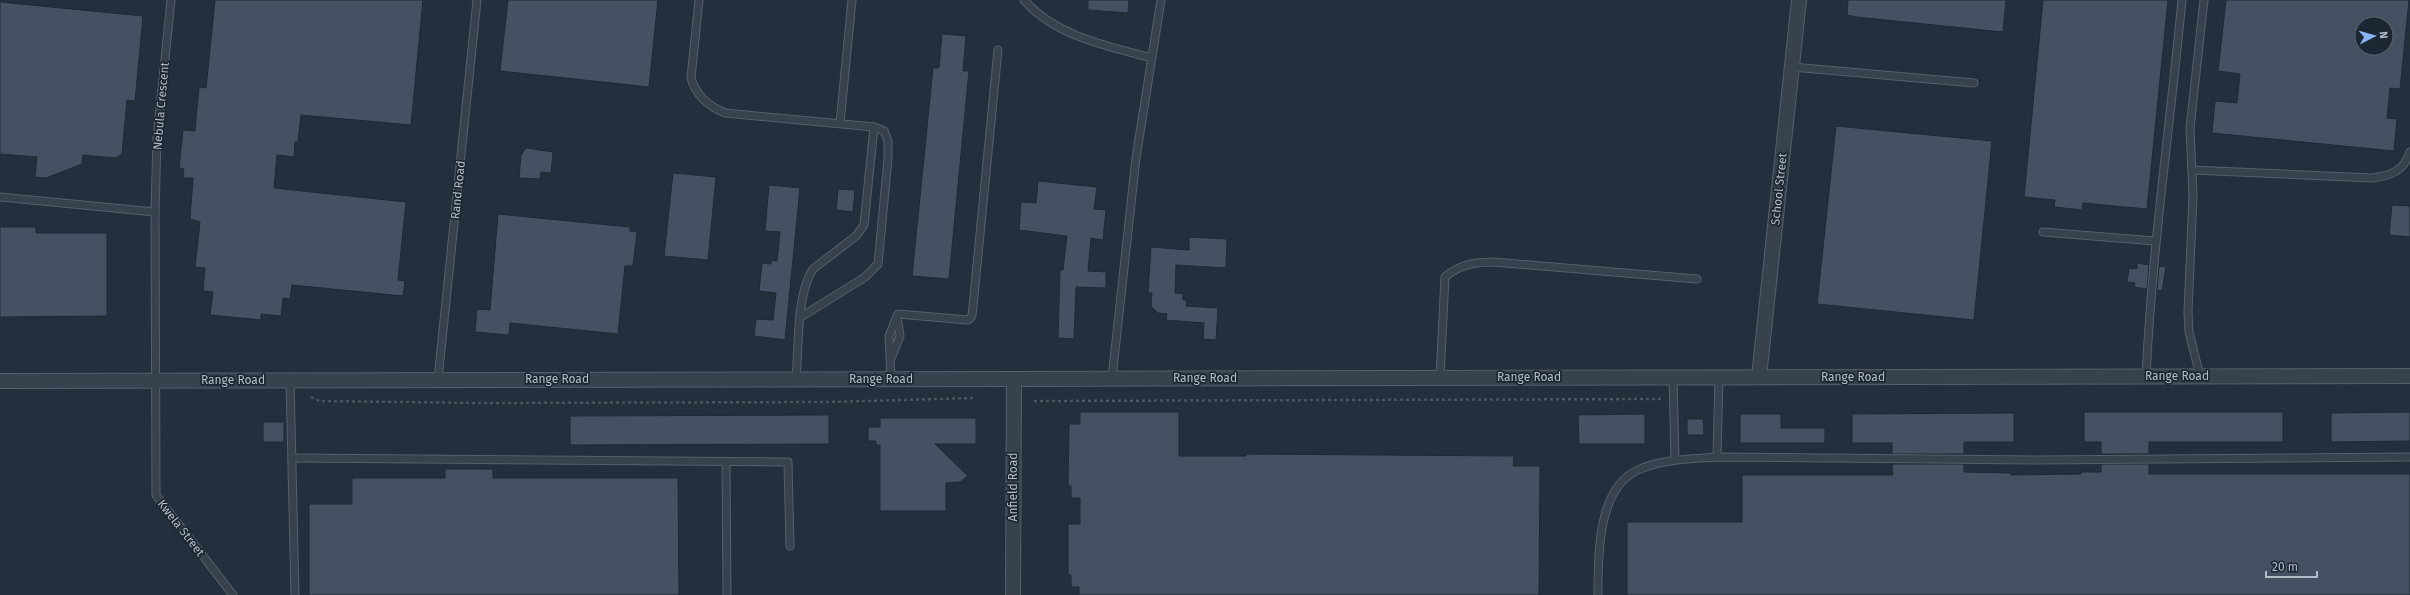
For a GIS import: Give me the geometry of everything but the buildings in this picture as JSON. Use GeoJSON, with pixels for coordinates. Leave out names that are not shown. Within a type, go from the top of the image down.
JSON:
{"type":"FeatureCollection","features":[{"type":"Feature","properties":{"kind":"street","name":"School Street"},"geometry":{"type":"LineString","coordinates":[[1760,377],[1799,0]]}},
{"type":"Feature","properties":{"kind":"street","name":"Range Road"},"geometry":{"type":"LineString","coordinates":[[0,381],[2410,376]]}},
{"type":"Feature","properties":{"kind":"street","name":"Anfield Road"},"geometry":{"type":"LineString","coordinates":[[1012,595],[1014,379]]}},
{"type":"Feature","properties":{"kind":"lane","name":"Nebula Crescent"},"geometry":{"type":"LineString","coordinates":[[155,380],[155,212],[157,138],[171,0]]}},
{"type":"Feature","properties":{"kind":"lane","name":"Rand Road"},"geometry":{"type":"LineString","coordinates":[[438,379],[477,0]]}},
{"type":"Feature","properties":{"kind":"lane"},"geometry":{"type":"LineString","coordinates":[[698,0],[691,78],[694,90],[712,107],[725,113],[874,127],[884,131],[888,141],[878,264],[865,277],[801,317]]}},
{"type":"Feature","properties":{"kind":"lane"},"geometry":{"type":"LineString","coordinates":[[840,123],[852,0]]}},
{"type":"Feature","properties":{"kind":"lane"},"geometry":{"type":"LineString","coordinates":[[1024,0],[1033,11],[1066,30],[1095,43],[1152,58]]}},
{"type":"Feature","properties":{"kind":"lane"},"geometry":{"type":"LineString","coordinates":[[1112,378],[1135,166],[1161,0]]}},
{"type":"Feature","properties":{"kind":"lane"},"geometry":{"type":"LineString","coordinates":[[2146,376],[2150,295],[2155,241],[2172,114],[2182,0]]}},
{"type":"Feature","properties":{"kind":"lane"},"geometry":{"type":"LineString","coordinates":[[2200,376],[2189,332],[2188,311],[2192,233],[2190,128],[2204,0]]}},
{"type":"Feature","properties":{"kind":"lane"},"geometry":{"type":"LineString","coordinates":[[891,379],[892,357],[900,336],[897,315],[899,313],[968,320],[972,316],[998,50]]}},
{"type":"Feature","properties":{"kind":"lane"},"geometry":{"type":"LineString","coordinates":[[1792,67],[1974,83]]}},
{"type":"Feature","properties":{"kind":"lane"},"geometry":{"type":"LineString","coordinates":[[796,379],[801,317],[806,283],[813,269],[856,236],[864,225],[874,127]]}},
{"type":"Feature","properties":{"kind":"lane"},"geometry":{"type":"LineString","coordinates":[[2192,170],[2372,178],[2392,174],[2399,170],[2405,164],[2410,152]]}},
{"type":"Feature","properties":{"kind":"lane"},"geometry":{"type":"LineString","coordinates":[[0,197],[155,212]]}},
{"type":"Feature","properties":{"kind":"lane"},"geometry":{"type":"LineString","coordinates":[[2043,232],[2155,241]]}},
{"type":"Feature","properties":{"kind":"lane"},"geometry":{"type":"LineString","coordinates":[[1440,378],[1445,277],[1454,269],[1479,262],[1494,262],[1697,279]]}},
{"type":"Feature","properties":{"kind":"lane"},"geometry":{"type":"LineString","coordinates":[[1673,377],[1675,460]]}},
{"type":"Feature","properties":{"kind":"lane"},"geometry":{"type":"LineString","coordinates":[[1717,457],[1719,377]]}},
{"type":"Feature","properties":{"kind":"lane","name":"Kwela Street"},"geometry":{"type":"LineString","coordinates":[[155,380],[156,495],[233,595]]}},
{"type":"Feature","properties":{"kind":"lane"},"geometry":{"type":"LineString","coordinates":[[290,380],[295,595]]}},
{"type":"Feature","properties":{"kind":"lane"},"geometry":{"type":"LineString","coordinates":[[1598,595],[1598,556],[1604,518],[1613,496],[1623,479],[1638,469],[1675,460],[1717,457],[2037,460],[2410,457]]}},
{"type":"Feature","properties":{"kind":"lane"},"geometry":{"type":"LineString","coordinates":[[293,458],[788,462],[790,546]]}},
{"type":"Feature","properties":{"kind":"lane"},"geometry":{"type":"LineString","coordinates":[[726,462],[727,595]]}},
{"type":"Feature","properties":{"kind":"path"},"geometry":{"type":"LineString","coordinates":[[311,397],[319,401],[481,403],[827,402],[974,398]]}},
{"type":"Feature","properties":{"kind":"path"},"geometry":{"type":"LineString","coordinates":[[1034,401],[1662,399]]}}]}
